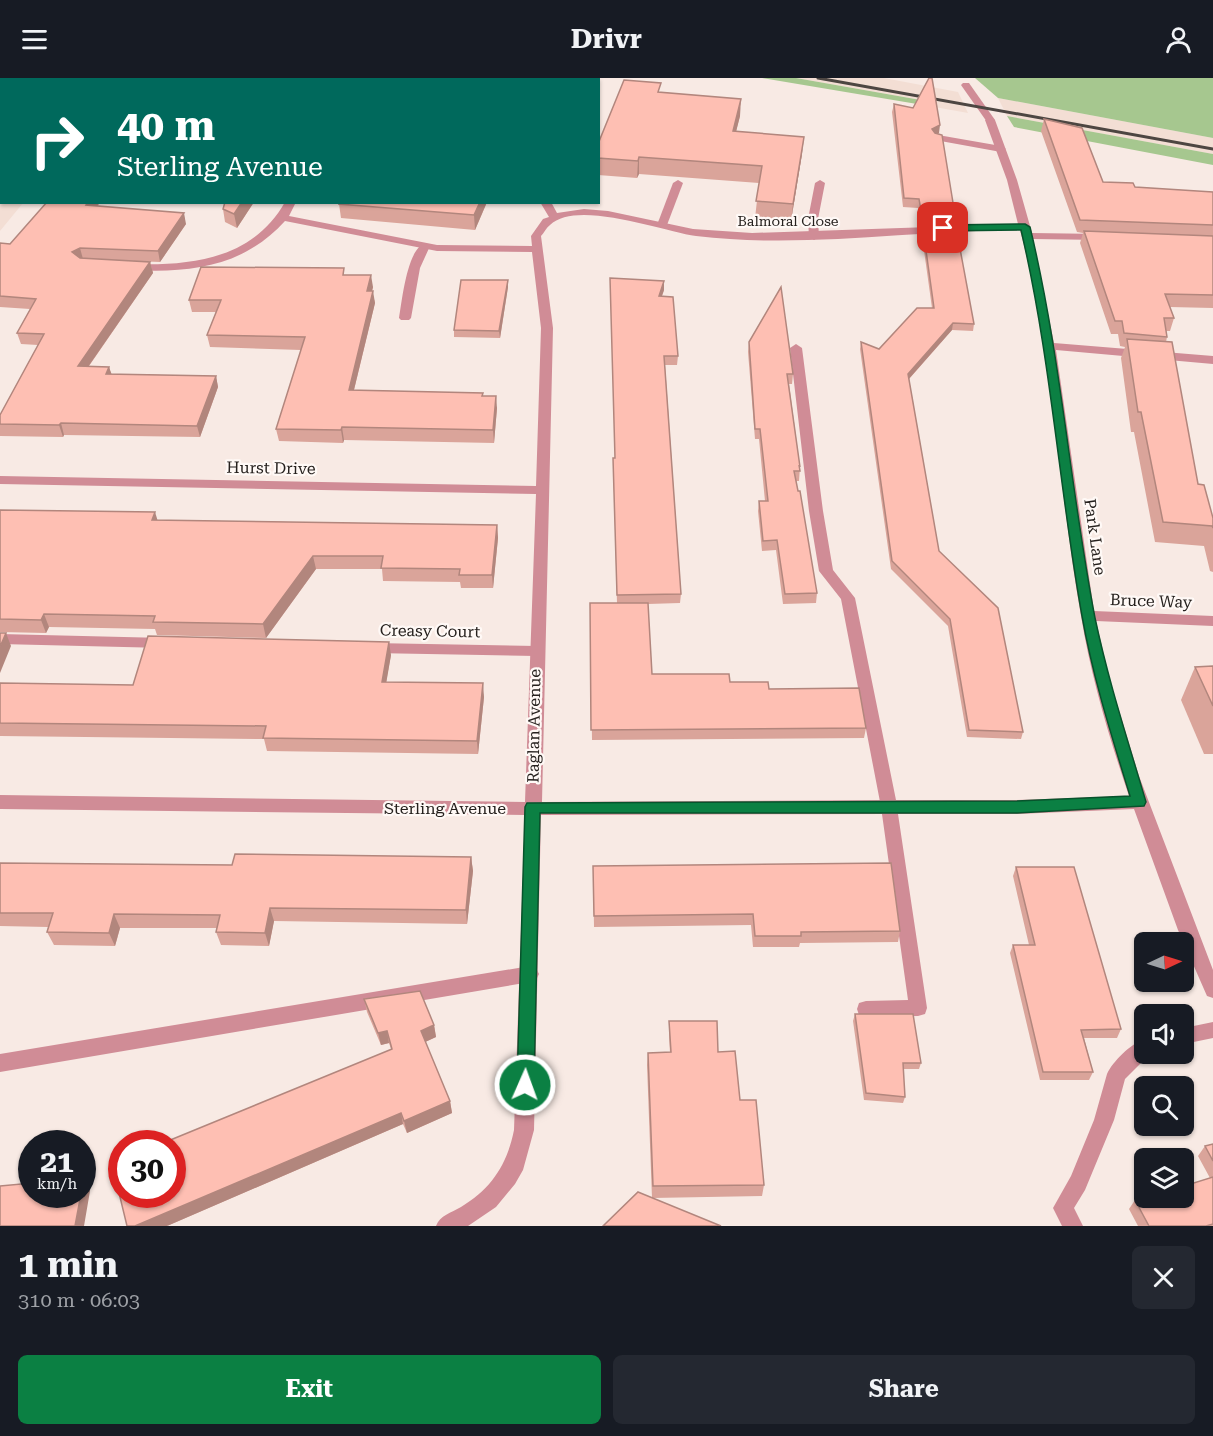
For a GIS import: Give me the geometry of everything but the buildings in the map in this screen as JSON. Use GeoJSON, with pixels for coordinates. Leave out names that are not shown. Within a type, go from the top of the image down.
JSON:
{"type":"FeatureCollection","features":[{"type":"Feature","properties":{"kind":"street","name":"Park Lane"},"geometry":{"type":"LineString","coordinates":[[966,85],[990,120],[1001,148],[1026,231],[1039,285],[1088,616],[1101,676],[1139,802],[1213,990]]}},
{"type":"Feature","properties":{"kind":"street"},"geometry":{"type":"LineString","coordinates":[[938,138],[1001,148]]}},
{"type":"Feature","properties":{"kind":"street"},"geometry":{"type":"LineString","coordinates":[[662,225],[678,183]]}},
{"type":"Feature","properties":{"kind":"street"},"geometry":{"type":"LineString","coordinates":[[814,237],[813,219],[820,183]]}},
{"type":"Feature","properties":{"kind":"street"},"geometry":{"type":"LineString","coordinates":[[124,266],[174,268],[219,260],[252,246],[272,230],[290,204]]}},
{"type":"Feature","properties":{"kind":"street"},"geometry":{"type":"LineString","coordinates":[[546,204],[554,217]]}},
{"type":"Feature","properties":{"kind":"street","name":"Balmoral Close"},"geometry":{"type":"LineString","coordinates":[[554,217],[585,212],[603,213],[719,235],[814,237],[928,229],[1026,231],[1116,238]]}},
{"type":"Feature","properties":{"kind":"street","name":"Raglan Avenue"},"geometry":{"type":"LineString","coordinates":[[446,1226],[486,1204],[505,1182],[520,1154],[524,1130],[547,328],[536,236],[540,226],[554,217]]}},
{"type":"Feature","properties":{"kind":"street"},"geometry":{"type":"LineString","coordinates":[[282,218],[336,225],[425,246],[492,250],[539,249]]}},
{"type":"Feature","properties":{"kind":"street"},"geometry":{"type":"LineString","coordinates":[[405,318],[414,268],[425,246]]}},
{"type":"Feature","properties":{"kind":"street"},"geometry":{"type":"LineString","coordinates":[[1048,346],[1213,360]]}},
{"type":"Feature","properties":{"kind":"street"},"geometry":{"type":"LineString","coordinates":[[796,348],[816,511],[826,571],[848,598],[889,807],[918,1008],[866,1010]]}},
{"type":"Feature","properties":{"kind":"street","name":"Hurst Drive"},"geometry":{"type":"LineString","coordinates":[[0,480],[542,490]]}},
{"type":"Feature","properties":{"kind":"street","name":"Bruce Way"},"geometry":{"type":"LineString","coordinates":[[1088,616],[1213,621]]}},
{"type":"Feature","properties":{"kind":"street"},"geometry":{"type":"LineString","coordinates":[[0,639],[178,643]]}},
{"type":"Feature","properties":{"kind":"street","name":"Creasy Court"},"geometry":{"type":"LineString","coordinates":[[357,647],[536,651]]}},
{"type":"Feature","properties":{"kind":"street","name":"Sterling Avenue"},"geometry":{"type":"LineString","coordinates":[[0,802],[444,809],[1017,807],[1139,802]]}},
{"type":"Feature","properties":{"kind":"street"},"geometry":{"type":"LineString","coordinates":[[0,1063],[530,974]]}},
{"type":"Feature","properties":{"kind":"street"},"geometry":{"type":"LineString","coordinates":[[1194,1034],[1213,1030]]}},
{"type":"Feature","properties":{"kind":"street"},"geometry":{"type":"LineString","coordinates":[[1073,1226],[1063,1208],[1078,1183],[1100,1131],[1117,1074],[1134,1058]]}},
{"type":"Feature","properties":{"kind":"shaded area"},"geometry":{"type":"Polygon","coordinates":[[[796,78],[884,78],[958,92],[968,113],[929,106],[932,102],[796,78]]]}},
{"type":"Feature","properties":{"kind":"shaded area"},"geometry":{"type":"Polygon","coordinates":[[[998,98],[1213,138],[1213,154],[1007,116],[998,98]]]}},
{"type":"Feature","properties":{"kind":"shaded area"},"geometry":{"type":"Polygon","coordinates":[[[0,204],[22,204],[0,231],[0,204]]]}},
{"type":"Feature","properties":{"kind":"green space"},"geometry":{"type":"Polygon","coordinates":[[[762,78],[796,78],[932,102],[929,106],[762,78]]]}},
{"type":"Feature","properties":{"kind":"green space"},"geometry":{"type":"Polygon","coordinates":[[[975,78],[1213,78],[1213,138],[998,98],[975,78]]]}},
{"type":"Feature","properties":{"kind":"green space"},"geometry":{"type":"Polygon","coordinates":[[[1007,116],[1213,154],[1213,165],[1014,127],[1007,116]]]}},
{"type":"Feature","properties":{"kind":"railway"},"geometry":{"type":"LineString","coordinates":[[818,78],[1213,149]]}},
{"type":"Feature","properties":{"kind":"route"},"geometry":{"type":"LineString","coordinates":[[525,1085],[530,974],[533,807],[1017,807],[1139,802],[1101,676],[1088,616],[1039,285],[1025,227],[943,228]]}}]}
